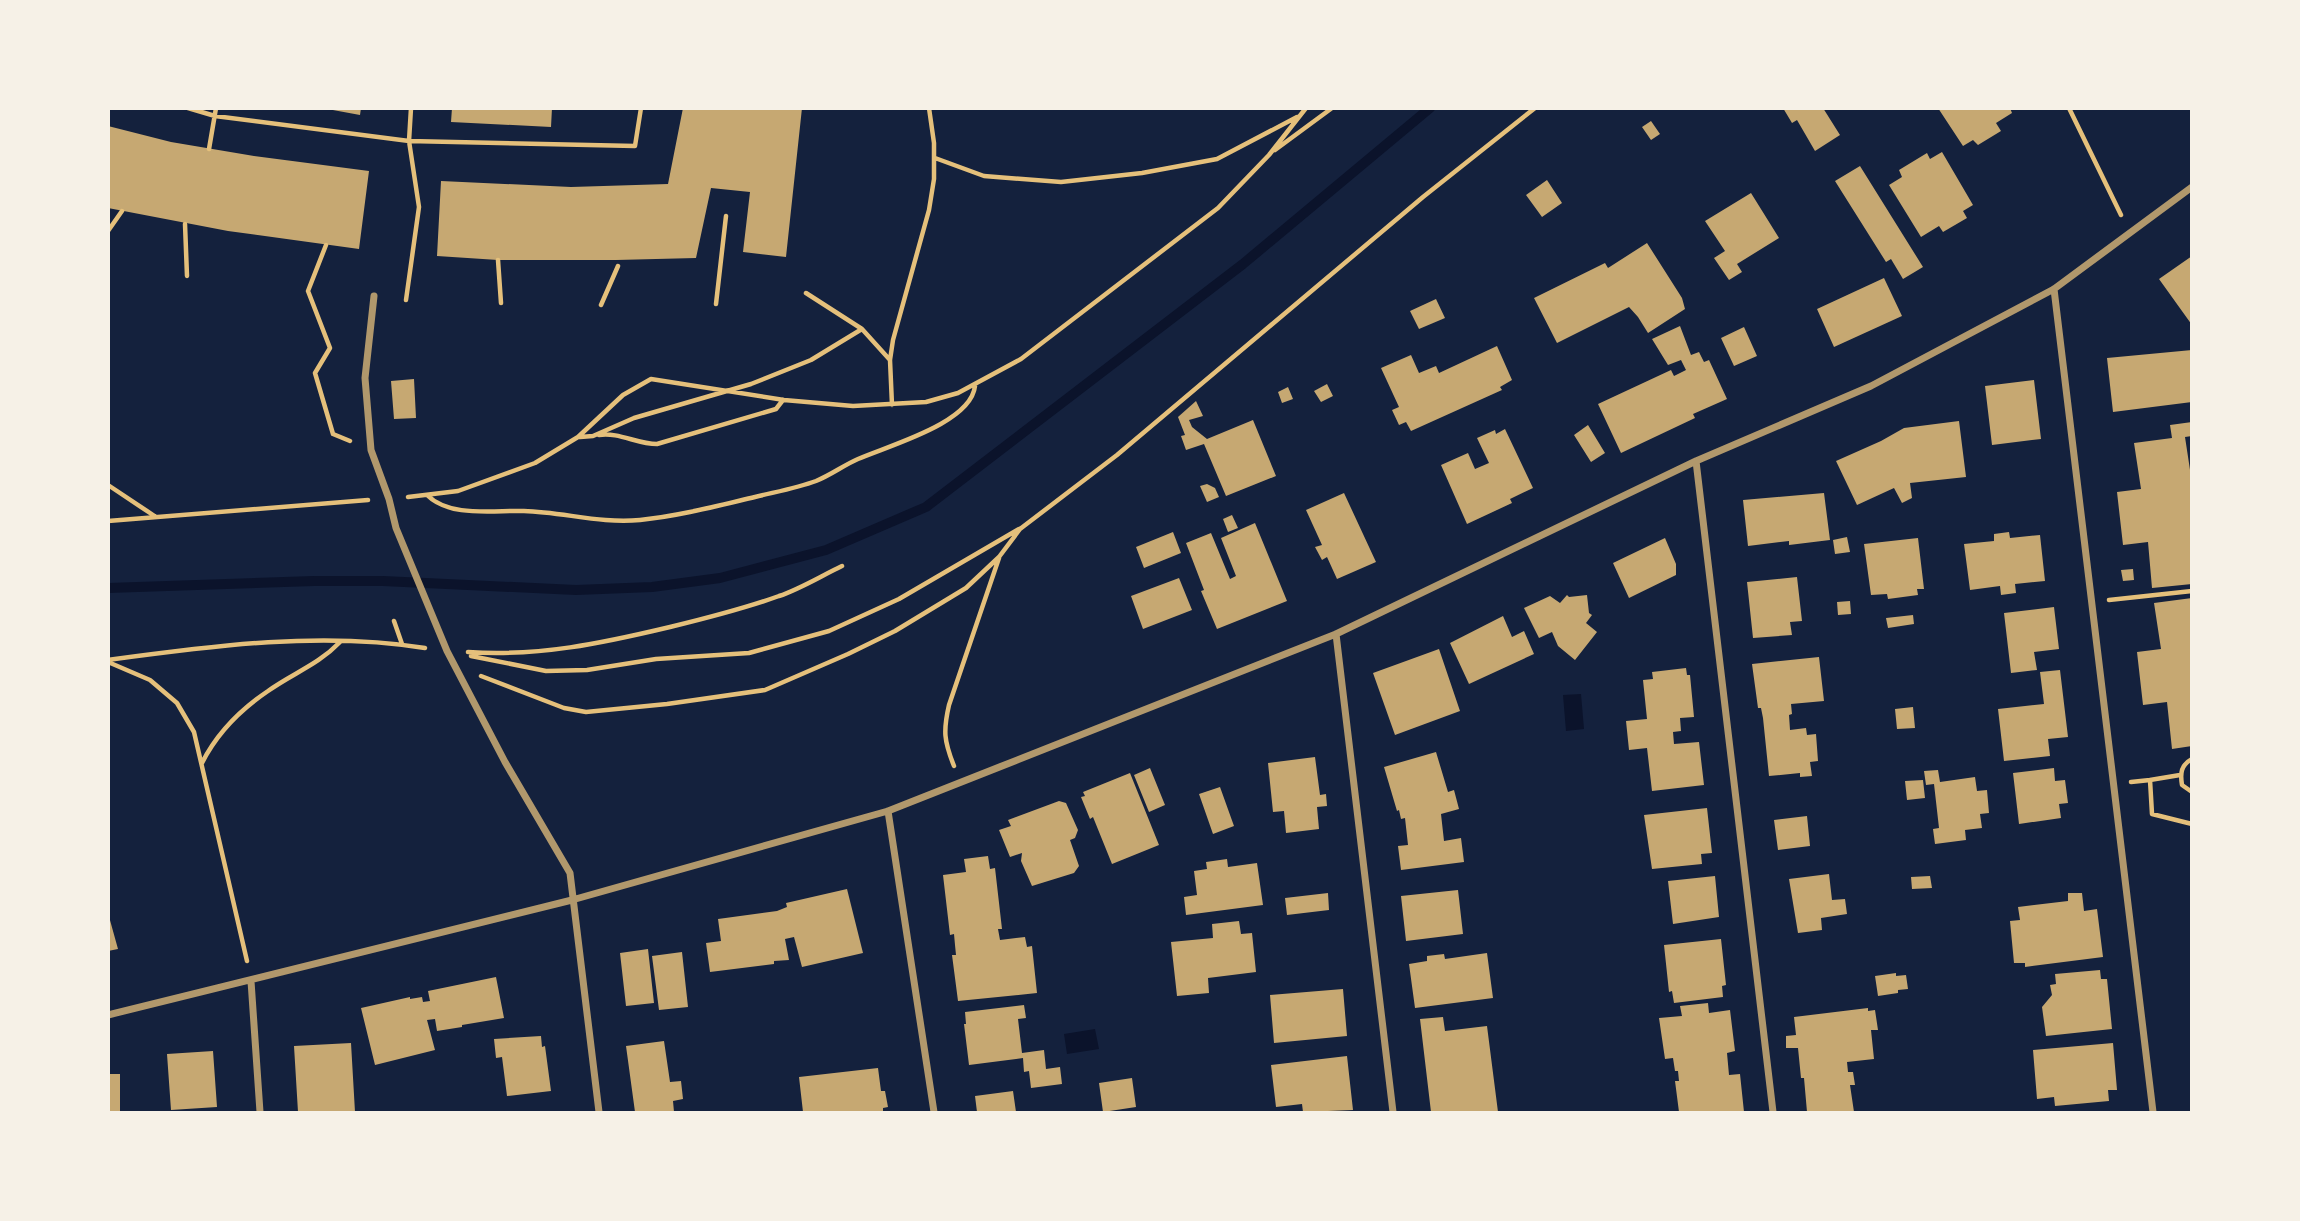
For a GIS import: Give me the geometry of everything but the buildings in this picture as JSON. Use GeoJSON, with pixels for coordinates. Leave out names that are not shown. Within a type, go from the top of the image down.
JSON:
{"type":"FeatureCollection","features":[{"type":"Feature","properties":{"kind":"street"},"geometry":{"type":"LineString","coordinates":[[108,1015],[572,900],[888,811],[1336,634],[1696,461],[1871,386],[2054,289],[2192,187]]}},
{"type":"Feature","properties":{"kind":"street"},"geometry":{"type":"LineString","coordinates":[[2054,289],[2153,1112]]}},
{"type":"Feature","properties":{"kind":"street"},"geometry":{"type":"LineString","coordinates":[[374,296],[365,378],[371,450],[396,528],[447,651],[505,762],[570,873],[599,1112]]}},
{"type":"Feature","properties":{"kind":"street"},"geometry":{"type":"LineString","coordinates":[[1696,461],[1773,1112]]}},
{"type":"Feature","properties":{"kind":"street"},"geometry":{"type":"LineString","coordinates":[[1336,634],[1392,1112]]}},
{"type":"Feature","properties":{"kind":"street"},"geometry":{"type":"LineString","coordinates":[[888,811],[934,1112]]}},
{"type":"Feature","properties":{"kind":"street"},"geometry":{"type":"LineString","coordinates":[[251,981],[260,1112]]}},
{"type":"Feature","properties":{"kind":"path"},"geometry":{"type":"LineString","coordinates":[[188,108],[215,116],[409,141],[635,146],[641,108]]}},
{"type":"Feature","properties":{"kind":"path"},"geometry":{"type":"LineString","coordinates":[[209,149],[216,108]]}},
{"type":"Feature","properties":{"kind":"path"},"geometry":{"type":"LineString","coordinates":[[406,300],[419,207],[409,141],[411,108]]}},
{"type":"Feature","properties":{"kind":"path"},"geometry":{"type":"LineString","coordinates":[[892,405],[890,360],[893,340],[929,209],[934,179],[935,158],[929,108]]}},
{"type":"Feature","properties":{"kind":"path"},"geometry":{"type":"LineString","coordinates":[[108,521],[458,491],[535,463],[578,437],[623,395],[650,379],[783,400],[853,406],[926,402],[958,393],[1021,359],[1218,208],[1269,155],[1306,108]]}},
{"type":"Feature","properties":{"kind":"path"},"geometry":{"type":"LineString","coordinates":[[1269,155],[1332,108]]}},
{"type":"Feature","properties":{"kind":"path"},"geometry":{"type":"LineString","coordinates":[[108,661],[191,649],[341,641],[402,644],[546,671],[587,670],[656,659],[749,653],[829,631],[899,599],[1020,529],[1117,455],[1423,197],[1535,108]]}},
{"type":"Feature","properties":{"kind":"path"},"geometry":{"type":"LineString","coordinates":[[2069,108],[2130,232]]}},
{"type":"Feature","properties":{"kind":"path"},"geometry":{"type":"LineString","coordinates":[[935,158],[984,176],[1061,182],[1142,173],[1217,159],[1301,115]]}},
{"type":"Feature","properties":{"kind":"path"},"geometry":{"type":"LineString","coordinates":[[108,231],[122,211]]}},
{"type":"Feature","properties":{"kind":"path"},"geometry":{"type":"LineString","coordinates":[[716,304],[726,216]]}},
{"type":"Feature","properties":{"kind":"path"},"geometry":{"type":"LineString","coordinates":[[185,224],[187,276]]}},
{"type":"Feature","properties":{"kind":"path"},"geometry":{"type":"LineString","coordinates":[[326,245],[308,291],[330,348],[315,373],[333,434],[371,450]]}},
{"type":"Feature","properties":{"kind":"path"},"geometry":{"type":"LineString","coordinates":[[498,260],[501,303]]}},
{"type":"Feature","properties":{"kind":"path"},"geometry":{"type":"LineString","coordinates":[[601,305],[618,266]]}},
{"type":"Feature","properties":{"kind":"path"},"geometry":{"type":"LineString","coordinates":[[806,293],[862,329],[890,360]]}},
{"type":"Feature","properties":{"kind":"path"},"geometry":{"type":"LineString","coordinates":[[593,436],[634,418],[727,391],[811,360],[862,329]]}},
{"type":"Feature","properties":{"kind":"path"},"geometry":{"type":"LineString","coordinates":[[427,495],[432,500],[459,509],[541,512],[620,521],[677,514],[817,481],[849,463],[937,427],[966,405],[974,396],[975,385]]}},
{"type":"Feature","properties":{"kind":"path"},"geometry":{"type":"LineString","coordinates":[[578,437],[613,434],[647,444],[657,444],[776,409],[783,400]]}},
{"type":"Feature","properties":{"kind":"path"},"geometry":{"type":"LineString","coordinates":[[108,485],[157,518]]}},
{"type":"Feature","properties":{"kind":"path"},"geometry":{"type":"LineString","coordinates":[[457,671],[475,674],[540,700],[586,712],[765,690],[895,631],[966,588],[999,557],[1020,529]]}},
{"type":"Feature","properties":{"kind":"path"},"geometry":{"type":"LineString","coordinates":[[945,743],[944,727],[949,705],[999,557]]}},
{"type":"Feature","properties":{"kind":"path"},"geometry":{"type":"LineString","coordinates":[[447,651],[499,654],[538,652],[632,636],[720,615],[781,596],[842,566]]}},
{"type":"Feature","properties":{"kind":"path"},"geometry":{"type":"LineString","coordinates":[[2091,602],[2192,591]]}},
{"type":"Feature","properties":{"kind":"path"},"geometry":{"type":"LineString","coordinates":[[394,621],[402,644]]}},
{"type":"Feature","properties":{"kind":"path"},"geometry":{"type":"LineString","coordinates":[[202,764],[222,729],[268,691],[320,660],[341,641]]}},
{"type":"Feature","properties":{"kind":"path"},"geometry":{"type":"LineString","coordinates":[[108,661],[149,680],[177,703],[194,732],[251,981]]}},
{"type":"Feature","properties":{"kind":"path"},"geometry":{"type":"LineString","coordinates":[[2192,760],[2183,766],[2180,775],[2182,785],[2192,792]]}},
{"type":"Feature","properties":{"kind":"path"},"geometry":{"type":"LineString","coordinates":[[2113,785],[2180,775]]}},
{"type":"Feature","properties":{"kind":"path"},"geometry":{"type":"LineString","coordinates":[[2150,780],[2152,814],[2192,824]]}},
{"type":"Feature","properties":{"kind":"water"},"geometry":{"type":"Polygon","coordinates":[[[1581,694],[1584,729],[1566,731],[1563,695],[1581,694]]]}},
{"type":"Feature","properties":{"kind":"water"},"geometry":{"type":"Polygon","coordinates":[[[1095,1029],[1099,1049],[1067,1054],[1064,1034],[1095,1029]]]}},
{"type":"Feature","properties":{"kind":"waterway"},"geometry":{"type":"LineString","coordinates":[[108,588],[314,581],[383,581],[576,590],[652,587],[720,578],[826,550],[926,507],[1243,264],[1430,108]]}}]}
